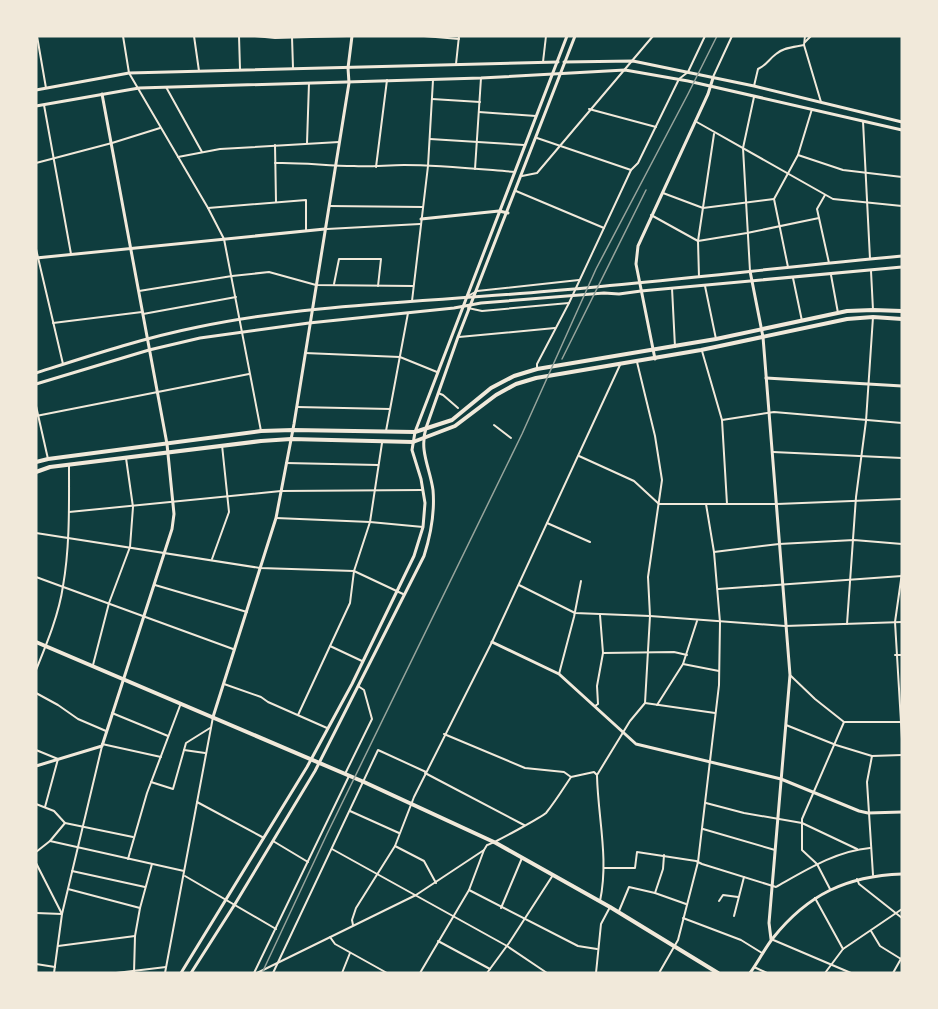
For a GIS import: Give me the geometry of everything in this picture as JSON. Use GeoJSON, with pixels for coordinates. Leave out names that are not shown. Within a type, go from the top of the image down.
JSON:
{"type":"FeatureCollection","features":[{"type":"Feature","properties":{"kind":"main road"},"geometry":{"type":"LineString","coordinates":[[36,462],[261,431],[415,432],[452,420],[491,388],[537,369],[654,351],[838,313],[873,310],[902,311]]}},
{"type":"Feature","properties":{"kind":"main road"},"geometry":{"type":"LineString","coordinates":[[36,472],[69,465],[222,445],[291,439],[413,442],[455,426],[496,395],[516,384],[542,377],[701,350],[847,319],[873,317],[902,319]]}},
{"type":"Feature","properties":{"kind":"main road"},"geometry":{"type":"LineString","coordinates":[[36,642],[364,782],[495,843],[600,901],[718,973]]}},
{"type":"Feature","properties":{"kind":"street"},"geometry":{"type":"LineString","coordinates":[[38,36],[46,88]]}},
{"type":"Feature","properties":{"kind":"street"},"geometry":{"type":"LineString","coordinates":[[123,36],[129,74],[224,238],[261,431]]}},
{"type":"Feature","properties":{"kind":"street"},"geometry":{"type":"LineString","coordinates":[[194,36],[199,71]]}},
{"type":"Feature","properties":{"kind":"street"},"geometry":{"type":"LineString","coordinates":[[239,36],[240,70]]}},
{"type":"Feature","properties":{"kind":"street"},"geometry":{"type":"LineString","coordinates":[[255,36],[292,38],[347,36]]}},
{"type":"Feature","properties":{"kind":"street"},"geometry":{"type":"LineString","coordinates":[[165,973],[213,717],[276,518],[349,82],[348,68],[352,36]]}},
{"type":"Feature","properties":{"kind":"street"},"geometry":{"type":"LineString","coordinates":[[424,36],[459,38],[456,64]]}},
{"type":"Feature","properties":{"kind":"street"},"geometry":{"type":"LineString","coordinates":[[543,62],[546,36]]}},
{"type":"Feature","properties":{"kind":"street"},"geometry":{"type":"LineString","coordinates":[[181,973],[311,760],[414,556],[425,516],[423,490],[414,459],[415,432],[567,36]]}},
{"type":"Feature","properties":{"kind":"street"},"geometry":{"type":"LineString","coordinates":[[191,973],[319,763],[424,556],[433,524],[432,487],[424,457],[423,439],[426,428],[458,337],[575,36]]}},
{"type":"Feature","properties":{"kind":"street"},"geometry":{"type":"LineString","coordinates":[[522,176],[537,173],[653,36]]}},
{"type":"Feature","properties":{"kind":"street"},"geometry":{"type":"LineString","coordinates":[[537,369],[537,364],[569,303],[631,170],[638,163],[679,80],[690,73],[705,36]]}},
{"type":"Feature","properties":{"kind":"street"},"geometry":{"type":"LineString","coordinates":[[655,358],[636,264],[638,246],[732,36]]}},
{"type":"Feature","properties":{"kind":"street"},"geometry":{"type":"LineString","coordinates":[[805,36],[804,43],[821,102]]}},
{"type":"Feature","properties":{"kind":"street"},"geometry":{"type":"LineString","coordinates":[[754,86],[758,69],[767,65],[782,50],[804,43],[811,36]]}},
{"type":"Feature","properties":{"kind":"street"},"geometry":{"type":"LineString","coordinates":[[292,38],[293,70]]}},
{"type":"Feature","properties":{"kind":"street"},"geometry":{"type":"LineString","coordinates":[[36,90],[129,74],[633,61],[754,86],[902,122]]}},
{"type":"Feature","properties":{"kind":"street"},"geometry":{"type":"LineString","coordinates":[[36,106],[139,88],[433,80],[626,70],[688,81],[902,130]]}},
{"type":"Feature","properties":{"kind":"street"},"geometry":{"type":"LineString","coordinates":[[475,169],[481,78]]}},
{"type":"Feature","properties":{"kind":"street"},"geometry":{"type":"LineString","coordinates":[[411,301],[428,165],[433,80]]}},
{"type":"Feature","properties":{"kind":"street"},"geometry":{"type":"LineString","coordinates":[[376,167],[387,81]]}},
{"type":"Feature","properties":{"kind":"street"},"geometry":{"type":"LineString","coordinates":[[307,144],[309,83]]}},
{"type":"Feature","properties":{"kind":"street"},"geometry":{"type":"LineString","coordinates":[[166,87],[202,152]]}},
{"type":"Feature","properties":{"kind":"street"},"geometry":{"type":"LineString","coordinates":[[54,973],[62,914],[102,745],[172,529],[173,503],[168,452],[102,94]]}},
{"type":"Feature","properties":{"kind":"street"},"geometry":{"type":"LineString","coordinates":[[754,97],[743,148],[747,233],[750,271],[763,337],[790,675],[769,923],[771,939]]}},
{"type":"Feature","properties":{"kind":"street"},"geometry":{"type":"LineString","coordinates":[[432,99],[480,102]]}},
{"type":"Feature","properties":{"kind":"street"},"geometry":{"type":"LineString","coordinates":[[44,105],[71,254]]}},
{"type":"Feature","properties":{"kind":"street"},"geometry":{"type":"LineString","coordinates":[[589,109],[657,127]]}},
{"type":"Feature","properties":{"kind":"street"},"geometry":{"type":"LineString","coordinates":[[788,267],[774,199],[798,155],[812,109]]}},
{"type":"Feature","properties":{"kind":"street"},"geometry":{"type":"LineString","coordinates":[[479,112],[537,116]]}},
{"type":"Feature","properties":{"kind":"street"},"geometry":{"type":"LineString","coordinates":[[695,121],[833,199],[902,206]]}},
{"type":"Feature","properties":{"kind":"street"},"geometry":{"type":"LineString","coordinates":[[864,121],[870,259]]}},
{"type":"Feature","properties":{"kind":"street"},"geometry":{"type":"LineString","coordinates":[[36,163],[112,143],[161,127]]}},
{"type":"Feature","properties":{"kind":"street"},"geometry":{"type":"LineString","coordinates":[[699,276],[698,241],[714,132]]}},
{"type":"Feature","properties":{"kind":"street"},"geometry":{"type":"LineString","coordinates":[[537,138],[631,170]]}},
{"type":"Feature","properties":{"kind":"street"},"geometry":{"type":"LineString","coordinates":[[430,139],[524,145]]}},
{"type":"Feature","properties":{"kind":"street"},"geometry":{"type":"LineString","coordinates":[[178,157],[220,148],[339,142]]}},
{"type":"Feature","properties":{"kind":"street"},"geometry":{"type":"LineString","coordinates":[[275,145],[276,202]]}},
{"type":"Feature","properties":{"kind":"street"},"geometry":{"type":"LineString","coordinates":[[798,155],[843,170],[902,177]]}},
{"type":"Feature","properties":{"kind":"street"},"geometry":{"type":"LineString","coordinates":[[275,163],[306,162],[335,166],[376,167],[428,165],[515,172]]}},
{"type":"Feature","properties":{"kind":"street"},"geometry":{"type":"LineString","coordinates":[[516,191],[604,228]]}},
{"type":"Feature","properties":{"kind":"street"},"geometry":{"type":"LineString","coordinates":[[662,193],[704,208],[774,199]]}},
{"type":"Feature","properties":{"kind":"street"},"geometry":{"type":"LineString","coordinates":[[825,195],[817,209],[829,263]]}},
{"type":"Feature","properties":{"kind":"street"},"geometry":{"type":"LineString","coordinates":[[208,208],[306,200],[306,231]]}},
{"type":"Feature","properties":{"kind":"street"},"geometry":{"type":"LineString","coordinates":[[329,206],[423,207]]}},
{"type":"Feature","properties":{"kind":"street"},"geometry":{"type":"LineString","coordinates":[[421,219],[499,211],[508,213]]}},
{"type":"Feature","properties":{"kind":"street"},"geometry":{"type":"LineString","coordinates":[[651,215],[698,241],[819,218]]}},
{"type":"Feature","properties":{"kind":"street"},"geometry":{"type":"LineString","coordinates":[[37,258],[325,229],[420,224]]}},
{"type":"Feature","properties":{"kind":"street"},"geometry":{"type":"LineString","coordinates":[[36,249],[63,364]]}},
{"type":"Feature","properties":{"kind":"street"},"geometry":{"type":"LineString","coordinates":[[36,373],[147,338],[240,319],[411,301],[602,287],[902,256]]}},
{"type":"Feature","properties":{"kind":"street"},"geometry":{"type":"LineString","coordinates":[[334,284],[339,259],[381,259],[378,286]]}},
{"type":"Feature","properties":{"kind":"street"},"geometry":{"type":"LineString","coordinates":[[36,384],[149,350],[241,331],[512,301],[619,294],[902,267]]}},
{"type":"Feature","properties":{"kind":"street"},"geometry":{"type":"LineString","coordinates":[[871,271],[873,310]]}},
{"type":"Feature","properties":{"kind":"street"},"geometry":{"type":"LineString","coordinates":[[139,291],[269,272],[316,285],[413,286]]}},
{"type":"Feature","properties":{"kind":"street"},"geometry":{"type":"LineString","coordinates":[[831,274],[838,313]]}},
{"type":"Feature","properties":{"kind":"street"},"geometry":{"type":"LineString","coordinates":[[794,278],[802,321]]}},
{"type":"Feature","properties":{"kind":"street"},"geometry":{"type":"LineString","coordinates":[[468,296],[477,291],[579,280]]}},
{"type":"Feature","properties":{"kind":"street"},"geometry":{"type":"LineString","coordinates":[[704,285],[716,339]]}},
{"type":"Feature","properties":{"kind":"street"},"geometry":{"type":"LineString","coordinates":[[672,288],[675,347]]}},
{"type":"Feature","properties":{"kind":"street"},"geometry":{"type":"LineString","coordinates":[[53,323],[143,313],[236,297]]}},
{"type":"Feature","properties":{"kind":"street"},"geometry":{"type":"LineString","coordinates":[[471,307],[484,310],[569,303]]}},
{"type":"Feature","properties":{"kind":"street"},"geometry":{"type":"LineString","coordinates":[[386,433],[408,313]]}},
{"type":"Feature","properties":{"kind":"street"},"geometry":{"type":"LineString","coordinates":[[847,624],[856,500],[866,421],[873,317]]}},
{"type":"Feature","properties":{"kind":"street"},"geometry":{"type":"LineString","coordinates":[[458,337],[555,328]]}},
{"type":"Feature","properties":{"kind":"street"},"geometry":{"type":"LineString","coordinates":[[701,350],[722,420],[726,504]]}},
{"type":"Feature","properties":{"kind":"street"},"geometry":{"type":"LineString","coordinates":[[305,353],[400,357],[437,372]]}},
{"type":"Feature","properties":{"kind":"street"},"geometry":{"type":"LineString","coordinates":[[600,901],[604,868],[597,804],[597,775],[630,720],[645,703],[650,616],[648,577],[662,480],[655,436],[637,362]]}},
{"type":"Feature","properties":{"kind":"street"},"geometry":{"type":"LineString","coordinates":[[353,925],[352,920],[356,908],[395,846],[414,797],[492,642],[620,365]]}},
{"type":"Feature","properties":{"kind":"street"},"geometry":{"type":"LineString","coordinates":[[37,416],[249,374]]}},
{"type":"Feature","properties":{"kind":"street"},"geometry":{"type":"LineString","coordinates":[[766,378],[902,386]]}},
{"type":"Feature","properties":{"kind":"street"},"geometry":{"type":"LineString","coordinates":[[438,393],[458,408]]}},
{"type":"Feature","properties":{"kind":"street"},"geometry":{"type":"LineString","coordinates":[[36,406],[48,459]]}},
{"type":"Feature","properties":{"kind":"street"},"geometry":{"type":"LineString","coordinates":[[296,407],[390,409]]}},
{"type":"Feature","properties":{"kind":"street"},"geometry":{"type":"LineString","coordinates":[[722,420],[770,412],[902,423]]}},
{"type":"Feature","properties":{"kind":"street"},"geometry":{"type":"LineString","coordinates":[[494,425],[511,438]]}},
{"type":"Feature","properties":{"kind":"street"},"geometry":{"type":"LineString","coordinates":[[298,716],[350,603],[354,571],[370,522],[382,442]]}},
{"type":"Feature","properties":{"kind":"street"},"geometry":{"type":"LineString","coordinates":[[212,559],[229,512],[222,445]]}},
{"type":"Feature","properties":{"kind":"street"},"geometry":{"type":"LineString","coordinates":[[772,452],[902,458]]}},
{"type":"Feature","properties":{"kind":"street"},"geometry":{"type":"LineString","coordinates":[[579,456],[634,481],[659,504],[777,504],[902,499]]}},
{"type":"Feature","properties":{"kind":"street"},"geometry":{"type":"LineString","coordinates":[[93,667],[110,603],[130,547],[134,507],[126,458]]}},
{"type":"Feature","properties":{"kind":"street"},"geometry":{"type":"LineString","coordinates":[[286,463],[378,465]]}},
{"type":"Feature","properties":{"kind":"street"},"geometry":{"type":"LineString","coordinates":[[36,670],[46,647],[63,586],[68,538],[69,465]]}},
{"type":"Feature","properties":{"kind":"street"},"geometry":{"type":"LineString","coordinates":[[69,512],[280,491],[423,490]]}},
{"type":"Feature","properties":{"kind":"street"},"geometry":{"type":"LineString","coordinates":[[659,973],[675,945],[698,862],[711,761],[719,671],[720,622],[714,552],[706,504]]}},
{"type":"Feature","properties":{"kind":"street"},"geometry":{"type":"LineString","coordinates":[[276,518],[423,527]]}},
{"type":"Feature","properties":{"kind":"street"},"geometry":{"type":"LineString","coordinates":[[547,523],[590,542]]}},
{"type":"Feature","properties":{"kind":"street"},"geometry":{"type":"LineString","coordinates":[[36,533],[260,567],[354,571],[404,595]]}},
{"type":"Feature","properties":{"kind":"street"},"geometry":{"type":"LineString","coordinates":[[714,552],[779,544],[854,540],[902,544]]}},
{"type":"Feature","properties":{"kind":"street"},"geometry":{"type":"LineString","coordinates":[[718,589],[782,586],[902,575],[895,622],[895,655],[902,740]]}},
{"type":"Feature","properties":{"kind":"street"},"geometry":{"type":"LineString","coordinates":[[36,577],[235,649]]}},
{"type":"Feature","properties":{"kind":"street"},"geometry":{"type":"LineString","coordinates":[[559,674],[575,613],[580,581]]}},
{"type":"Feature","properties":{"kind":"street"},"geometry":{"type":"LineString","coordinates":[[154,585],[247,612]]}},
{"type":"Feature","properties":{"kind":"street"},"geometry":{"type":"LineString","coordinates":[[519,585],[575,613],[785,626],[902,622]]}},
{"type":"Feature","properties":{"kind":"street"},"geometry":{"type":"LineString","coordinates":[[595,706],[603,652],[600,615]]}},
{"type":"Feature","properties":{"kind":"street"},"geometry":{"type":"LineString","coordinates":[[657,705],[683,664],[697,621]]}},
{"type":"Feature","properties":{"kind":"street"},"geometry":{"type":"LineString","coordinates":[[492,642],[559,674],[636,744],[781,779],[868,813],[902,812]]}},
{"type":"Feature","properties":{"kind":"street"},"geometry":{"type":"LineString","coordinates":[[330,646],[362,661]]}},
{"type":"Feature","properties":{"kind":"street"},"geometry":{"type":"LineString","coordinates":[[603,652],[687,654]]}},
{"type":"Feature","properties":{"kind":"street"},"geometry":{"type":"LineString","coordinates":[[895,655],[902,655]]}},
{"type":"Feature","properties":{"kind":"street"},"geometry":{"type":"LineString","coordinates":[[683,664],[719,671]]}},
{"type":"Feature","properties":{"kind":"street"},"geometry":{"type":"LineString","coordinates":[[790,675],[844,722],[901,722]]}},
{"type":"Feature","properties":{"kind":"street"},"geometry":{"type":"LineString","coordinates":[[224,684],[261,697],[327,728]]}},
{"type":"Feature","properties":{"kind":"street"},"geometry":{"type":"LineString","coordinates":[[255,973],[346,782],[372,719],[364,690],[358,686]]}},
{"type":"Feature","properties":{"kind":"street"},"geometry":{"type":"LineString","coordinates":[[36,693],[78,719],[106,731]]}},
{"type":"Feature","properties":{"kind":"street"},"geometry":{"type":"LineString","coordinates":[[128,859],[151,782],[180,703]]}},
{"type":"Feature","properties":{"kind":"street"},"geometry":{"type":"LineString","coordinates":[[645,703],[715,713]]}},
{"type":"Feature","properties":{"kind":"street"},"geometry":{"type":"LineString","coordinates":[[112,713],[168,736]]}},
{"type":"Feature","properties":{"kind":"street"},"geometry":{"type":"LineString","coordinates":[[830,889],[817,864],[802,850],[802,819],[844,722]]}},
{"type":"Feature","properties":{"kind":"street"},"geometry":{"type":"LineString","coordinates":[[786,725],[836,745],[872,756],[902,755]]}},
{"type":"Feature","properties":{"kind":"street"},"geometry":{"type":"LineString","coordinates":[[151,782],[173,789],[186,743],[211,727]]}},
{"type":"Feature","properties":{"kind":"street"},"geometry":{"type":"LineString","coordinates":[[444,734],[525,768],[564,772],[571,777]]}},
{"type":"Feature","properties":{"kind":"street"},"geometry":{"type":"LineString","coordinates":[[36,766],[102,745],[161,757]]}},
{"type":"Feature","properties":{"kind":"street"},"geometry":{"type":"LineString","coordinates":[[36,750],[58,759]]}},
{"type":"Feature","properties":{"kind":"street"},"geometry":{"type":"LineString","coordinates":[[184,750],[205,753]]}},
{"type":"Feature","properties":{"kind":"street"},"geometry":{"type":"LineString","coordinates":[[273,973],[378,750],[426,772],[525,825]]}},
{"type":"Feature","properties":{"kind":"street"},"geometry":{"type":"LineString","coordinates":[[872,756],[867,782],[873,875]]}},
{"type":"Feature","properties":{"kind":"street"},"geometry":{"type":"LineString","coordinates":[[45,807],[58,759]]}},
{"type":"Feature","properties":{"kind":"street"},"geometry":{"type":"LineString","coordinates":[[420,973],[469,890],[487,845],[545,816],[571,777],[594,772],[597,775]]}},
{"type":"Feature","properties":{"kind":"street"},"geometry":{"type":"LineString","coordinates":[[197,802],[264,838]]}},
{"type":"Feature","properties":{"kind":"street"},"geometry":{"type":"LineString","coordinates":[[706,803],[744,813],[802,823],[857,849]]}},
{"type":"Feature","properties":{"kind":"street"},"geometry":{"type":"LineString","coordinates":[[36,804],[54,811],[65,823],[134,837]]}},
{"type":"Feature","properties":{"kind":"street"},"geometry":{"type":"LineString","coordinates":[[350,811],[400,833]]}},
{"type":"Feature","properties":{"kind":"street"},"geometry":{"type":"LineString","coordinates":[[36,852],[50,841],[65,823]]}},
{"type":"Feature","properties":{"kind":"street"},"geometry":{"type":"LineString","coordinates":[[703,829],[775,850]]}},
{"type":"Feature","properties":{"kind":"street"},"geometry":{"type":"LineString","coordinates":[[50,841],[184,871]]}},
{"type":"Feature","properties":{"kind":"street"},"geometry":{"type":"LineString","coordinates":[[273,841],[308,862]]}},
{"type":"Feature","properties":{"kind":"street"},"geometry":{"type":"LineString","coordinates":[[395,846],[424,861],[436,883]]}},
{"type":"Feature","properties":{"kind":"street"},"geometry":{"type":"LineString","coordinates":[[604,868],[634,868],[637,852],[698,862],[776,887],[817,864],[857,849],[870,848]]}},
{"type":"Feature","properties":{"kind":"street"},"geometry":{"type":"LineString","coordinates":[[332,849],[507,946],[547,973]]}},
{"type":"Feature","properties":{"kind":"street"},"geometry":{"type":"LineString","coordinates":[[255,973],[416,896],[484,850]]}},
{"type":"Feature","properties":{"kind":"street"},"geometry":{"type":"LineString","coordinates":[[655,893],[663,869],[664,855]]}},
{"type":"Feature","properties":{"kind":"street"},"geometry":{"type":"LineString","coordinates":[[501,908],[522,858]]}},
{"type":"Feature","properties":{"kind":"street"},"geometry":{"type":"LineString","coordinates":[[36,863],[62,914]]}},
{"type":"Feature","properties":{"kind":"street"},"geometry":{"type":"LineString","coordinates":[[134,972],[135,936],[152,864]]}},
{"type":"Feature","properties":{"kind":"street"},"geometry":{"type":"LineString","coordinates":[[72,871],[146,887]]}},
{"type":"Feature","properties":{"kind":"street"},"geometry":{"type":"LineString","coordinates":[[750,973],[764,954],[771,939],[795,913],[814,898],[857,879],[873,875],[902,874]]}},
{"type":"Feature","properties":{"kind":"street"},"geometry":{"type":"LineString","coordinates":[[487,973],[553,875]]}},
{"type":"Feature","properties":{"kind":"street"},"geometry":{"type":"LineString","coordinates":[[184,876],[276,929]]}},
{"type":"Feature","properties":{"kind":"street"},"geometry":{"type":"LineString","coordinates":[[734,915],[744,877]]}},
{"type":"Feature","properties":{"kind":"street"},"geometry":{"type":"LineString","coordinates":[[857,879],[859,884],[902,918]]}},
{"type":"Feature","properties":{"kind":"street"},"geometry":{"type":"LineString","coordinates":[[618,912],[628,887],[655,893],[686,904]]}},
{"type":"Feature","properties":{"kind":"street"},"geometry":{"type":"LineString","coordinates":[[68,889],[140,908]]}},
{"type":"Feature","properties":{"kind":"street"},"geometry":{"type":"LineString","coordinates":[[469,890],[578,946],[597,949]]}},
{"type":"Feature","properties":{"kind":"street"},"geometry":{"type":"LineString","coordinates":[[719,901],[723,895],[738,897]]}},
{"type":"Feature","properties":{"kind":"street"},"geometry":{"type":"LineString","coordinates":[[814,898],[843,949]]}},
{"type":"Feature","properties":{"kind":"street"},"geometry":{"type":"LineString","coordinates":[[596,973],[601,924],[610,907]]}},
{"type":"Feature","properties":{"kind":"street"},"geometry":{"type":"LineString","coordinates":[[825,973],[843,949],[902,909]]}},
{"type":"Feature","properties":{"kind":"street"},"geometry":{"type":"LineString","coordinates":[[36,913],[62,914]]}},
{"type":"Feature","properties":{"kind":"street"},"geometry":{"type":"LineString","coordinates":[[683,918],[741,940],[764,954]]}},
{"type":"Feature","properties":{"kind":"street"},"geometry":{"type":"LineString","coordinates":[[871,931],[880,946],[902,958],[892,973]]}},
{"type":"Feature","properties":{"kind":"street"},"geometry":{"type":"LineString","coordinates":[[58,946],[135,936]]}},
{"type":"Feature","properties":{"kind":"street"},"geometry":{"type":"LineString","coordinates":[[330,937],[335,944],[387,973]]}},
{"type":"Feature","properties":{"kind":"street"},"geometry":{"type":"LineString","coordinates":[[771,939],[851,973]]}},
{"type":"Feature","properties":{"kind":"street"},"geometry":{"type":"LineString","coordinates":[[438,941],[490,969]]}},
{"type":"Feature","properties":{"kind":"street"},"geometry":{"type":"LineString","coordinates":[[342,973],[350,953]]}},
{"type":"Feature","properties":{"kind":"street"},"geometry":{"type":"LineString","coordinates":[[36,964],[55,967]]}},
{"type":"Feature","properties":{"kind":"street"},"geometry":{"type":"LineString","coordinates":[[116,973],[166,967]]}},
{"type":"Feature","properties":{"kind":"street"},"geometry":{"type":"LineString","coordinates":[[706,973],[709,967]]}},
{"type":"Feature","properties":{"kind":"street"},"geometry":{"type":"LineString","coordinates":[[754,967],[767,973]]}},
{"type":"Feature","properties":{"kind":"railway"},"geometry":{"type":"LineString","coordinates":[[262,973],[327,834],[522,434],[596,269],[717,36]]}},
{"type":"Feature","properties":{"kind":"railway"},"geometry":{"type":"LineString","coordinates":[[562,359],[646,190]]}}]}
